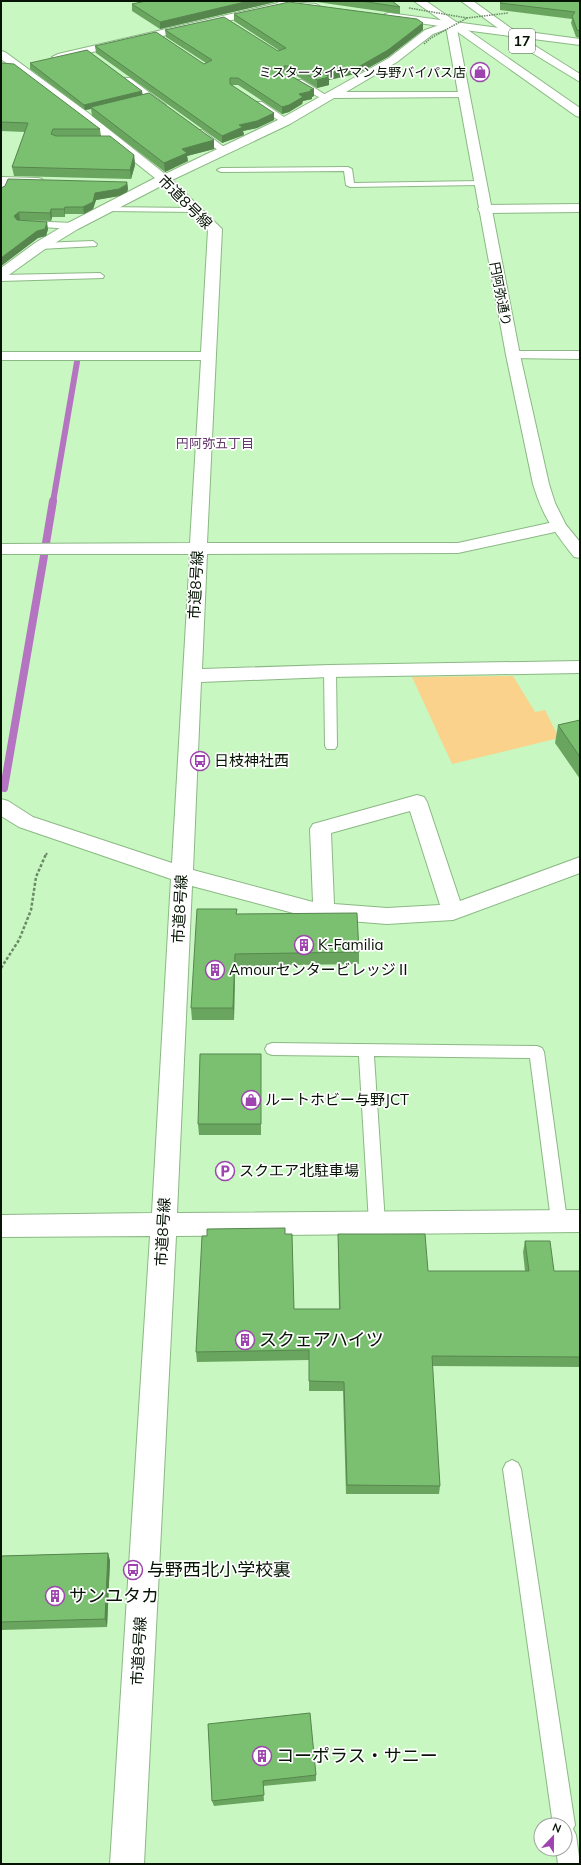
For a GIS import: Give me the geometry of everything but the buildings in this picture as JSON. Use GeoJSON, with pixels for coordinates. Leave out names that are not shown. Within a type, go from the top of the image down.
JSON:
{"type":"FeatureCollection","features":[{"type":"Feature","properties":{"kind":"main road","name":"17"},"geometry":{"type":"LineString","coordinates":[[419,1],[580,113]]}},
{"type":"Feature","properties":{"kind":"main road"},"geometry":{"type":"LineString","coordinates":[[48,60],[90,53],[227,21],[288,2],[329,9]]}},
{"type":"Feature","properties":{"kind":"main road","name":"17"},"geometry":{"type":"LineString","coordinates":[[470,2],[533,48],[580,79]]}},
{"type":"Feature","properties":{"kind":"main road"},"geometry":{"type":"LineString","coordinates":[[376,15],[580,42]]}},
{"type":"Feature","properties":{"kind":"main road"},"geometry":{"type":"LineString","coordinates":[[1,274],[40,246],[73,226],[158,181],[225,151],[286,121],[327,96],[393,60],[429,32],[451,24]]}},
{"type":"Feature","properties":{"kind":"main road","name":"円阿弥通り"},"geometry":{"type":"LineString","coordinates":[[451,24],[463,96],[513,355],[541,484],[547,503],[558,526],[580,554]]}},
{"type":"Feature","properties":{"kind":"main road","name":"市道8号線"},"geometry":{"type":"LineString","coordinates":[[1,54],[12,68],[87,114],[158,181],[195,210],[215,229],[207,356],[199,550],[191,676],[164,1224],[127,1864]]}},
{"type":"Feature","properties":{"kind":"main road"},"geometry":{"type":"LineString","coordinates":[[12,68],[33,63]]}},
{"type":"Feature","properties":{"kind":"main road"},"geometry":{"type":"LineString","coordinates":[[327,96],[463,96]]}},
{"type":"Feature","properties":{"kind":"main road"},"geometry":{"type":"LineString","coordinates":[[130,184],[158,181]]}},
{"type":"Feature","properties":{"kind":"main road"},"geometry":{"type":"LineString","coordinates":[[3,185],[52,182]]}},
{"type":"Feature","properties":{"kind":"main road"},"geometry":{"type":"LineString","coordinates":[[485,209],[580,208]]}},
{"type":"Feature","properties":{"kind":"main road"},"geometry":{"type":"LineString","coordinates":[[513,355],[580,355]]}},
{"type":"Feature","properties":{"kind":"main road"},"geometry":{"type":"LineString","coordinates":[[1,356],[207,356]]}},
{"type":"Feature","properties":{"kind":"main road"},"geometry":{"type":"LineString","coordinates":[[1,549],[199,550],[458,548],[558,526]]}},
{"type":"Feature","properties":{"kind":"main road"},"geometry":{"type":"LineString","coordinates":[[191,676],[330,671],[580,667]]}},
{"type":"Feature","properties":{"kind":"main road"},"geometry":{"type":"LineString","coordinates":[[324,910],[320,829],[417,802],[453,912]]}},
{"type":"Feature","properties":{"kind":"main road"},"geometry":{"type":"LineString","coordinates":[[1,806],[26,822],[182,875],[312,910],[387,916],[453,912],[580,865]]}},
{"type":"Feature","properties":{"kind":"main road"},"geometry":{"type":"LineString","coordinates":[[1,822],[26,822]]}},
{"type":"Feature","properties":{"kind":"main road"},"geometry":{"type":"LineString","coordinates":[[1,1226],[569,1221]]}},
{"type":"Feature","properties":{"kind":"lane"},"geometry":{"type":"LineString","coordinates":[[119,74],[148,98],[170,111]]}},
{"type":"Feature","properties":{"kind":"lane"},"geometry":{"type":"LineString","coordinates":[[294,79],[327,96]]}},
{"type":"Feature","properties":{"kind":"lane"},"geometry":{"type":"LineString","coordinates":[[253,100],[286,121]]}},
{"type":"Feature","properties":{"kind":"lane"},"geometry":{"type":"LineString","coordinates":[[194,129],[225,151]]}},
{"type":"Feature","properties":{"kind":"lane"},"geometry":{"type":"LineString","coordinates":[[103,142],[118,142]]}},
{"type":"Feature","properties":{"kind":"lane"},"geometry":{"type":"LineString","coordinates":[[222,170],[348,169],[350,185],[480,184]]}},
{"type":"Feature","properties":{"kind":"lane"},"geometry":{"type":"LineString","coordinates":[[105,209],[195,210]]}},
{"type":"Feature","properties":{"kind":"lane"},"geometry":{"type":"LineString","coordinates":[[21,224],[73,226]]}},
{"type":"Feature","properties":{"kind":"lane"},"geometry":{"type":"LineString","coordinates":[[40,246],[93,244]]}},
{"type":"Feature","properties":{"kind":"lane"},"geometry":{"type":"LineString","coordinates":[[1,278],[100,276]]}},
{"type":"Feature","properties":{"kind":"lane"},"geometry":{"type":"LineString","coordinates":[[330,671],[331,746]]}},
{"type":"Feature","properties":{"kind":"lane"},"geometry":{"type":"LineString","coordinates":[[272,1049],[537,1052],[569,1221]]}},
{"type":"Feature","properties":{"kind":"lane"},"geometry":{"type":"LineString","coordinates":[[366,1050],[377,1222]]}},
{"type":"Feature","properties":{"kind":"lane"},"geometry":{"type":"LineString","coordinates":[[512,1469],[563,1817]]}},
{"type":"Feature","properties":{"kind":"path"},"geometry":{"type":"LineString","coordinates":[[409,8],[467,18],[508,13]]}},
{"type":"Feature","properties":{"kind":"path"},"geometry":{"type":"LineString","coordinates":[[424,44],[431,38],[467,18]]}},
{"type":"Feature","properties":{"kind":"path"},"geometry":{"type":"LineString","coordinates":[[1,968],[19,940],[31,910],[36,877],[57,832]]}},
{"type":"Feature","properties":{"kind":"shaded area"},"geometry":{"type":"Polygon","coordinates":[[[513,676],[535,712],[545,710],[559,738],[452,764],[412,677],[513,676]]]}},
{"type":"Feature","properties":{"kind":"waterway"},"geometry":{"type":"LineString","coordinates":[[53,502],[77,362]]}},
{"type":"Feature","properties":{"kind":"waterway"},"geometry":{"type":"LineString","coordinates":[[46,543],[53,501]]}},
{"type":"Feature","properties":{"kind":"waterway"},"geometry":{"type":"LineString","coordinates":[[4,788],[44,556]]}},
{"type":"Feature","properties":{"kind":"place","name":"ミスタータイヤマン与野バイパス店"},"geometry":{"type":"Point","coordinates":[480,72]}},
{"type":"Feature","properties":{"kind":"place","name":"日枝神社西"},"geometry":{"type":"Point","coordinates":[200,761]}},
{"type":"Feature","properties":{"kind":"place","name":"K-Familia"},"geometry":{"type":"Point","coordinates":[304,945]}},
{"type":"Feature","properties":{"kind":"place","name":"AmourセンタービレッジⅡ"},"geometry":{"type":"Point","coordinates":[215,970]}},
{"type":"Feature","properties":{"kind":"place","name":"ルートホビー与野JCT"},"geometry":{"type":"Point","coordinates":[251,1100]}},
{"type":"Feature","properties":{"kind":"place","name":"スクエア北駐車場"},"geometry":{"type":"Point","coordinates":[225,1171]}},
{"type":"Feature","properties":{"kind":"place","name":"スクェアハイツ"},"geometry":{"type":"Point","coordinates":[245,1340]}},
{"type":"Feature","properties":{"kind":"place","name":"与野西北小学校裏"},"geometry":{"type":"Point","coordinates":[133,1570]}},
{"type":"Feature","properties":{"kind":"place","name":"サンユタカ"},"geometry":{"type":"Point","coordinates":[55,1596]}},
{"type":"Feature","properties":{"kind":"place","name":"コーポラス・サニー"},"geometry":{"type":"Point","coordinates":[262,1756]}},
{"type":"Feature","properties":{"kind":"district","name":"円阿弥五丁目"},"geometry":{"type":"Point","coordinates":[215,443]}}]}
